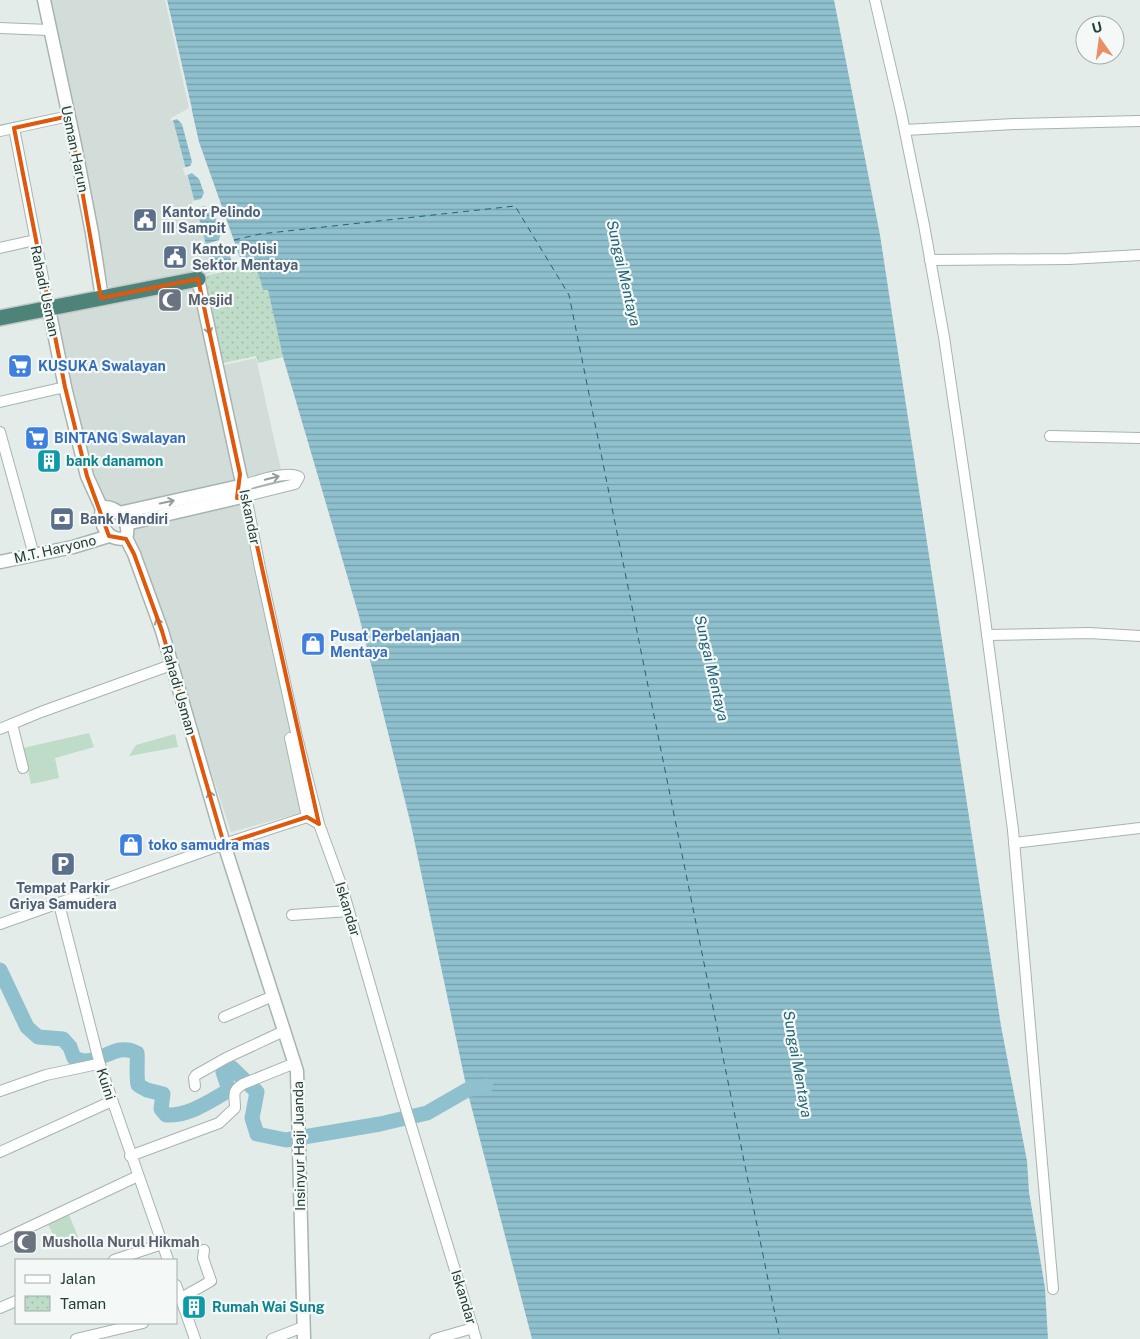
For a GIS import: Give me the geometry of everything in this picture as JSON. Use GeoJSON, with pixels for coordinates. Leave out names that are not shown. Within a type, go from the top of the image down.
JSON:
{"type":"FeatureCollection","features":[{"type":"Feature","properties":{"kind":"highway"},"geometry":{"type":"LineString","coordinates":[[0,318],[198,279]]}},
{"type":"Feature","properties":{"kind":"street","name":"Usman Harun"},"geometry":{"type":"LineString","coordinates":[[44,0],[92,233],[102,298]]}},
{"type":"Feature","properties":{"kind":"street"},"geometry":{"type":"LineString","coordinates":[[875,0],[905,130],[944,337],[987,635],[1014,843],[1053,1289]]}},
{"type":"Feature","properties":{"kind":"street"},"geometry":{"type":"LineString","coordinates":[[0,28],[49,30]]}},
{"type":"Feature","properties":{"kind":"street"},"geometry":{"type":"LineString","coordinates":[[0,131],[69,116]]}},
{"type":"Feature","properties":{"kind":"street"},"geometry":{"type":"LineString","coordinates":[[905,130],[1014,124],[1140,121]]}},
{"type":"Feature","properties":{"kind":"street","name":"Rahadi Usman"},"geometry":{"type":"LineString","coordinates":[[14,128],[65,388],[87,476],[102,508],[102,519],[110,536]]}},
{"type":"Feature","properties":{"kind":"street"},"geometry":{"type":"LineString","coordinates":[[0,248],[35,240]]}},
{"type":"Feature","properties":{"kind":"street"},"geometry":{"type":"LineString","coordinates":[[930,260],[1069,260],[1140,255]]}},
{"type":"Feature","properties":{"kind":"street","name":"Iskandar"},"geometry":{"type":"LineString","coordinates":[[198,279],[297,737],[319,824],[342,887],[476,1339]]}},
{"type":"Feature","properties":{"kind":"street"},"geometry":{"type":"LineString","coordinates":[[0,402],[65,388]]}},
{"type":"Feature","properties":{"kind":"street"},"geometry":{"type":"LineString","coordinates":[[0,432],[34,555]]}},
{"type":"Feature","properties":{"kind":"street"},"geometry":{"type":"LineString","coordinates":[[1050,436],[1140,438]]}},
{"type":"Feature","properties":{"kind":"street"},"geometry":{"type":"LineString","coordinates":[[119,513],[242,488]]}},
{"type":"Feature","properties":{"kind":"street"},"geometry":{"type":"LineString","coordinates":[[126,524],[242,488]]}},
{"type":"Feature","properties":{"kind":"street","name":"Iskandar"},"geometry":{"type":"LineString","coordinates":[[242,488],[254,569],[308,818]]}},
{"type":"Feature","properties":{"kind":"street"},"geometry":{"type":"LineString","coordinates":[[102,508],[110,508],[119,513],[126,524],[128,532],[126,538],[119,539],[110,536]]}},
{"type":"Feature","properties":{"kind":"street","name":"M.T. Haryono"},"geometry":{"type":"LineString","coordinates":[[0,562],[84,544],[110,536]]}},
{"type":"Feature","properties":{"kind":"street","name":"Rahadi Usman"},"geometry":{"type":"LineString","coordinates":[[126,538],[134,554],[162,631],[224,844]]}},
{"type":"Feature","properties":{"kind":"street"},"geometry":{"type":"LineString","coordinates":[[987,635],[1089,633],[1140,636]]}},
{"type":"Feature","properties":{"kind":"street"},"geometry":{"type":"LineString","coordinates":[[0,729],[172,665]]}},
{"type":"Feature","properties":{"kind":"street"},"geometry":{"type":"LineString","coordinates":[[12,724],[22,768]]}},
{"type":"Feature","properties":{"kind":"street"},"geometry":{"type":"LineString","coordinates":[[0,924],[224,844],[308,818],[319,824]]}},
{"type":"Feature","properties":{"kind":"street"},"geometry":{"type":"LineString","coordinates":[[1014,843],[1140,828]]}},
{"type":"Feature","properties":{"kind":"street","name":"Insinyur Haji Juanda"},"geometry":{"type":"LineString","coordinates":[[224,844],[295,1063],[298,1082],[303,1333]]}},
{"type":"Feature","properties":{"kind":"street","name":"Kuini"},"geometry":{"type":"LineString","coordinates":[[59,904],[99,1060],[130,1156],[168,1259]]}},
{"type":"Feature","properties":{"kind":"street"},"geometry":{"type":"LineString","coordinates":[[292,915],[349,911]]}},
{"type":"Feature","properties":{"kind":"street"},"geometry":{"type":"LineString","coordinates":[[224,1017],[273,996]]}},
{"type":"Feature","properties":{"kind":"street"},"geometry":{"type":"LineString","coordinates":[[195,1086],[194,1078],[196,1074],[284,1031]]}},
{"type":"Feature","properties":{"kind":"street"},"geometry":{"type":"LineString","coordinates":[[0,1091],[46,1075],[93,1065],[99,1060]]}},
{"type":"Feature","properties":{"kind":"street"},"geometry":{"type":"LineString","coordinates":[[130,1156],[223,1120],[235,1106],[235,1090],[248,1082],[295,1063]]}},
{"type":"Feature","properties":{"kind":"street"},"geometry":{"type":"LineString","coordinates":[[0,1152],[112,1101]]}},
{"type":"Feature","properties":{"kind":"street"},"geometry":{"type":"LineString","coordinates":[[0,1241],[138,1176]]}},
{"type":"Feature","properties":{"kind":"street"},"geometry":{"type":"LineString","coordinates":[[117,1259],[162,1244]]}},
{"type":"Feature","properties":{"kind":"street"},"geometry":{"type":"LineString","coordinates":[[181,1298],[211,1281],[203,1258],[204,1250]]}},
{"type":"Feature","properties":{"kind":"street"},"geometry":{"type":"LineString","coordinates":[[178,1290],[181,1298],[181,1313],[195,1339]]}},
{"type":"Feature","properties":{"kind":"street"},"geometry":{"type":"LineString","coordinates":[[0,1308],[15,1301]]}},
{"type":"Feature","properties":{"kind":"street"},"geometry":{"type":"LineString","coordinates":[[76,1339],[138,1324]]}},
{"type":"Feature","properties":{"kind":"street"},"geometry":{"type":"LineString","coordinates":[[435,1339],[473,1328]]}},
{"type":"Feature","properties":{"kind":"street"},"geometry":{"type":"LineString","coordinates":[[272,1339],[303,1333]]}},
{"type":"Feature","properties":{"kind":"highlighted area"},"geometry":{"type":"Polygon","coordinates":[[[69,116],[101,298],[198,279],[240,474],[237,498],[246,496],[319,824],[307,817],[224,844],[162,631],[134,554],[126,539],[109,536],[87,476],[65,387],[14,128],[69,116]]]}},
{"type":"Feature","properties":{"kind":"shaded area"},"geometry":{"type":"Polygon","coordinates":[[[49,0],[167,0],[199,142],[243,266],[203,275],[191,274],[114,288],[108,285],[49,0]]]}},
{"type":"Feature","properties":{"kind":"shaded area"},"geometry":{"type":"Polygon","coordinates":[[[194,289],[237,481],[121,508],[105,502],[95,483],[54,316],[194,289]]]}},
{"type":"Feature","properties":{"kind":"shaded area"},"geometry":{"type":"Polygon","coordinates":[[[256,358],[281,470],[244,479],[220,366],[256,358]]]}},
{"type":"Feature","properties":{"kind":"shaded area"},"geometry":{"type":"Polygon","coordinates":[[[242,501],[311,810],[231,832],[130,527],[242,501]]]}},
{"type":"Feature","properties":{"kind":"green space"},"geometry":{"type":"Polygon","coordinates":[[[248,267],[255,271],[258,274],[263,290],[268,289],[283,357],[258,363],[256,356],[223,363],[205,276],[248,267]]]}},
{"type":"Feature","properties":{"kind":"green space"},"geometry":{"type":"Polygon","coordinates":[[[89,733],[94,747],[55,758],[59,778],[31,784],[23,748],[89,733]]]}},
{"type":"Feature","properties":{"kind":"green space"},"geometry":{"type":"Polygon","coordinates":[[[175,734],[178,747],[129,756],[136,745],[175,734]]]}},
{"type":"Feature","properties":{"kind":"green space"},"geometry":{"type":"Polygon","coordinates":[[[69,1215],[79,1239],[59,1248],[48,1224],[69,1215]]]}},
{"type":"Feature","properties":{"kind":"water","name":"Sungai Mentaya"},"geometry":{"type":"Polygon","coordinates":[[[167,0],[834,0],[880,235],[1001,1026],[1027,1161],[1029,1192],[1045,1288],[1048,1339],[532,1339],[467,1090],[411,825],[359,616],[283,357],[268,290],[263,290],[257,273],[251,268],[233,269],[231,263],[212,267],[173,120],[192,109],[167,0]]]}},
{"type":"Feature","properties":{"kind":"pier"},"geometry":{"type":"Polygon","coordinates":[[[165,0],[167,0],[199,142],[243,266],[234,269],[228,250],[221,247],[205,252],[203,245],[219,240],[221,232],[213,210],[204,206],[194,209],[192,201],[201,199],[204,193],[199,179],[192,173],[185,176],[183,168],[190,166],[192,162],[182,124],[177,119],[170,121],[171,118],[189,108],[165,0]]]}},
{"type":"Feature","properties":{"kind":"waterway"},"geometry":{"type":"LineString","coordinates":[[0,970],[27,1027],[38,1037],[63,1039],[70,1047],[74,1058],[83,1061],[120,1050],[137,1053],[138,1085],[147,1090],[163,1094],[161,1109],[166,1115],[190,1111],[226,1092],[228,1087],[223,1072],[225,1069],[232,1068],[257,1092],[252,1118],[257,1134],[286,1140],[380,1124],[427,1113],[467,1090],[486,1086]]}},
{"type":"Feature","properties":{"kind":"ferry route"},"geometry":{"type":"LineString","coordinates":[[234,240],[260,234],[515,206],[569,295],[780,1339]]}},
{"type":"Feature","properties":{"kind":"place","name":"Kantor Pelindo III Sampit"},"geometry":{"type":"Point","coordinates":[145,220]}},
{"type":"Feature","properties":{"kind":"place","name":"Kantor Polisi Sektor Mentaya"},"geometry":{"type":"Point","coordinates":[175,257]}},
{"type":"Feature","properties":{"kind":"place","name":"Mesjid"},"geometry":{"type":"Point","coordinates":[170,300]}},
{"type":"Feature","properties":{"kind":"place","name":"KUSUKA Swalayan"},"geometry":{"type":"Point","coordinates":[20,366]}},
{"type":"Feature","properties":{"kind":"place","name":"BINTANG Swalayan"},"geometry":{"type":"Point","coordinates":[37,438]}},
{"type":"Feature","properties":{"kind":"place","name":"bank danamon"},"geometry":{"type":"Point","coordinates":[49,461]}},
{"type":"Feature","properties":{"kind":"place","name":"Bank Mandiri"},"geometry":{"type":"Point","coordinates":[62,519]}},
{"type":"Feature","properties":{"kind":"place","name":"Pusat Perbelanjaan Mentaya"},"geometry":{"type":"Point","coordinates":[313,644]}},
{"type":"Feature","properties":{"kind":"place","name":"toko samudra mas"},"geometry":{"type":"Point","coordinates":[131,845]}},
{"type":"Feature","properties":{"kind":"place","name":"Tempat Parkir Griya Samudera"},"geometry":{"type":"Point","coordinates":[63,864]}},
{"type":"Feature","properties":{"kind":"place","name":"Musholla Nurul Hikmah"},"geometry":{"type":"Point","coordinates":[25,1242]}},
{"type":"Feature","properties":{"kind":"place","name":"Rumah Wai Sung"},"geometry":{"type":"Point","coordinates":[194,1307]}}]}
